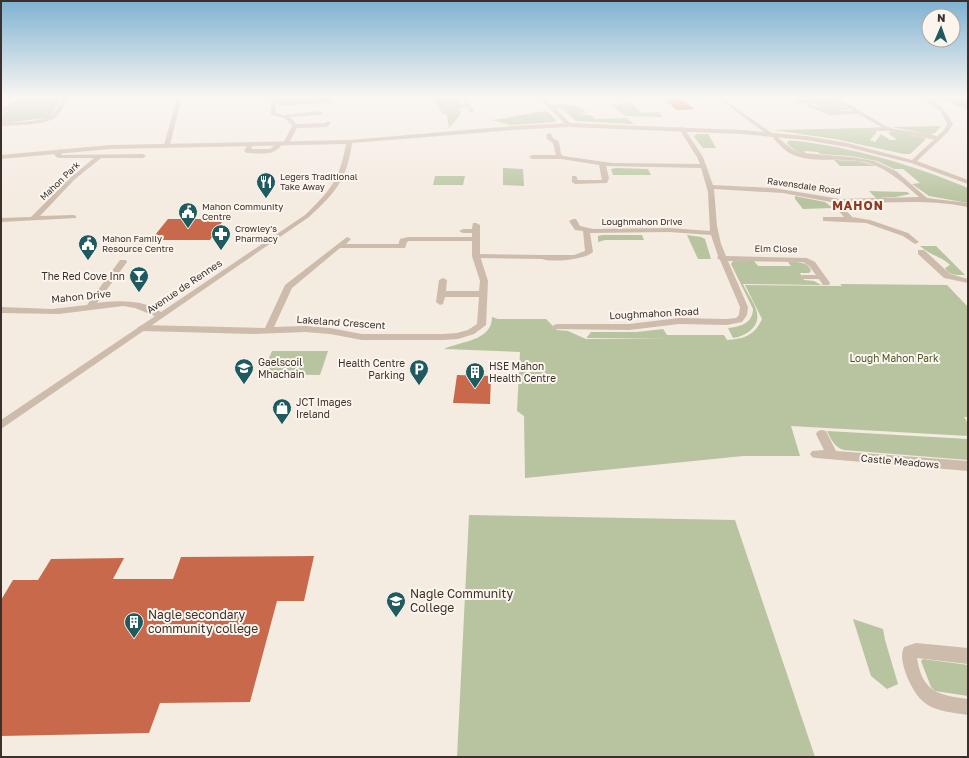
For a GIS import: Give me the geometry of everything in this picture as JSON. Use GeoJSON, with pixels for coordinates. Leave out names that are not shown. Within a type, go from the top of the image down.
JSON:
{"type":"FeatureCollection","features":[{"type":"Feature","properties":{"kind":"street"},"geometry":{"type":"LineString","coordinates":[[167,145],[171,131]]}},
{"type":"Feature","properties":{"kind":"street"},"geometry":{"type":"LineString","coordinates":[[286,144],[292,131]]}},
{"type":"Feature","properties":{"kind":"street"},"geometry":{"type":"LineString","coordinates":[[1,157],[110,147],[167,145],[250,145],[247,151],[271,151],[276,149],[279,144],[349,142],[473,131]]}},
{"type":"Feature","properties":{"kind":"street","name":"Loughmahon Road"},"geometry":{"type":"LineString","coordinates":[[557,327],[624,327],[673,322],[727,322],[739,320],[743,316],[744,307],[721,258],[714,233],[710,187],[704,166],[700,156],[684,131]]}},
{"type":"Feature","properties":{"kind":"street"},"geometry":{"type":"LineString","coordinates":[[724,131],[770,134],[847,145],[913,162],[968,182]]}},
{"type":"Feature","properties":{"kind":"street"},"geometry":{"type":"LineString","coordinates":[[766,131],[770,134]]}},
{"type":"Feature","properties":{"kind":"street"},"geometry":{"type":"LineString","coordinates":[[902,131],[937,138]]}},
{"type":"Feature","properties":{"kind":"street"},"geometry":{"type":"LineString","coordinates":[[913,162],[944,131]]}},
{"type":"Feature","properties":{"kind":"street"},"geometry":{"type":"LineString","coordinates":[[548,137],[556,142],[558,154],[561,157]]}},
{"type":"Feature","properties":{"kind":"street"},"geometry":{"type":"LineString","coordinates":[[776,138],[794,153],[810,156],[857,158],[882,166],[891,170],[925,199]]}},
{"type":"Feature","properties":{"kind":"street","name":"Avenue de Rennes"},"geometry":{"type":"LineString","coordinates":[[1,425],[160,315],[283,233],[320,205],[340,179],[348,156],[349,142]]}},
{"type":"Feature","properties":{"kind":"street"},"geometry":{"type":"LineString","coordinates":[[60,151],[57,155],[60,157],[135,156],[142,154]]}},
{"type":"Feature","properties":{"kind":"street"},"geometry":{"type":"LineString","coordinates":[[532,156],[561,157],[602,164],[704,166]]}},
{"type":"Feature","properties":{"kind":"street","name":"Mahon Park"},"geometry":{"type":"LineString","coordinates":[[34,218],[76,176],[99,157]]}},
{"type":"Feature","properties":{"kind":"street"},"geometry":{"type":"LineString","coordinates":[[574,177],[576,182],[605,182],[606,178],[602,164]]}},
{"type":"Feature","properties":{"kind":"street","name":"Ravensdale Road"},"geometry":{"type":"LineString","coordinates":[[710,187],[771,190],[833,200],[891,201],[925,199],[949,201],[968,205]]}},
{"type":"Feature","properties":{"kind":"street"},"geometry":{"type":"LineString","coordinates":[[833,200],[850,219]]}},
{"type":"Feature","properties":{"kind":"street"},"geometry":{"type":"LineString","coordinates":[[1,220],[74,216]]}},
{"type":"Feature","properties":{"kind":"street"},"geometry":{"type":"LineString","coordinates":[[826,219],[871,221],[891,231],[906,234],[915,242]]}},
{"type":"Feature","properties":{"kind":"street"},"geometry":{"type":"LineString","coordinates":[[476,256],[578,257],[588,254],[586,230],[578,228],[573,221]]}},
{"type":"Feature","properties":{"kind":"street","name":"Loughmahon Drive"},"geometry":{"type":"LineString","coordinates":[[586,230],[670,230],[714,233]]}},
{"type":"Feature","properties":{"kind":"street"},"geometry":{"type":"LineString","coordinates":[[463,231],[476,232]]}},
{"type":"Feature","properties":{"kind":"street"},"geometry":{"type":"LineString","coordinates":[[338,246],[402,246],[403,241],[408,239],[476,232]]}},
{"type":"Feature","properties":{"kind":"street","name":"Lakeland Crescent"},"geometry":{"type":"LineString","coordinates":[[142,328],[268,331],[315,330],[362,337],[458,336],[471,332],[481,325],[484,276],[476,256],[476,232]]}},
{"type":"Feature","properties":{"kind":"street"},"geometry":{"type":"LineString","coordinates":[[268,331],[288,287],[347,239]]}},
{"type":"Feature","properties":{"kind":"street"},"geometry":{"type":"LineString","coordinates":[[921,252],[947,276],[968,281]]}},
{"type":"Feature","properties":{"kind":"street","name":"Elm Close"},"geometry":{"type":"LineString","coordinates":[[721,258],[804,260],[812,264],[824,280],[805,277]]}},
{"type":"Feature","properties":{"kind":"street"},"geometry":{"type":"LineString","coordinates":[[90,306],[123,262]]}},
{"type":"Feature","properties":{"kind":"street"},"geometry":{"type":"LineString","coordinates":[[442,280],[440,298],[483,294]]}},
{"type":"Feature","properties":{"kind":"street","name":"Mahon Drive"},"geometry":{"type":"LineString","coordinates":[[1,310],[57,311],[90,306],[131,304],[143,305],[160,315]]}},
{"type":"Feature","properties":{"kind":"street"},"geometry":{"type":"LineString","coordinates":[[822,434],[832,455]]}},
{"type":"Feature","properties":{"kind":"street","name":"Castle Meadows"},"geometry":{"type":"LineString","coordinates":[[816,454],[968,466]]}},
{"type":"Feature","properties":{"kind":"street"},"geometry":{"type":"LineString","coordinates":[[968,656],[916,650],[909,652],[909,658],[917,683],[924,693],[932,700],[968,707]]}},
{"type":"Feature","properties":{"kind":"green space"},"geometry":{"type":"Polygon","coordinates":[[[782,131],[875,131],[877,132],[870,140],[875,142],[881,134],[890,140],[897,140],[888,133],[894,131],[926,139],[910,154],[904,154],[835,139],[782,131]]]}},
{"type":"Feature","properties":{"kind":"green space"},"geometry":{"type":"Polygon","coordinates":[[[915,131],[936,131],[930,134],[915,131]]]}},
{"type":"Feature","properties":{"kind":"green space"},"geometry":{"type":"Polygon","coordinates":[[[696,134],[708,134],[716,148],[703,148],[694,137],[696,134]]]}},
{"type":"Feature","properties":{"kind":"green space"},"geometry":{"type":"Polygon","coordinates":[[[788,141],[800,141],[857,151],[913,167],[968,188],[968,203],[929,196],[912,184],[920,183],[903,169],[894,169],[877,161],[851,156],[804,151],[806,154],[795,150],[787,143],[788,141]]]}},
{"type":"Feature","properties":{"kind":"green space"},"geometry":{"type":"Polygon","coordinates":[[[834,160],[858,161],[876,166],[840,166],[834,160]]]}},
{"type":"Feature","properties":{"kind":"green space"},"geometry":{"type":"Polygon","coordinates":[[[503,168],[523,169],[524,186],[503,185],[503,168]]]}},
{"type":"Feature","properties":{"kind":"green space"},"geometry":{"type":"Polygon","coordinates":[[[611,169],[648,169],[651,175],[613,175],[611,169]]]}},
{"type":"Feature","properties":{"kind":"green space"},"geometry":{"type":"Polygon","coordinates":[[[435,176],[465,176],[463,185],[433,185],[435,176]]]}},
{"type":"Feature","properties":{"kind":"green space"},"geometry":{"type":"Polygon","coordinates":[[[869,191],[907,192],[910,194],[896,197],[876,198],[869,191]]]}},
{"type":"Feature","properties":{"kind":"green space"},"geometry":{"type":"Polygon","coordinates":[[[795,196],[825,202],[833,208],[803,209],[795,199],[795,196]]]}},
{"type":"Feature","properties":{"kind":"green space"},"geometry":{"type":"Polygon","coordinates":[[[642,235],[644,240],[605,240],[598,242],[598,236],[642,235]]]}},
{"type":"Feature","properties":{"kind":"green space"},"geometry":{"type":"Polygon","coordinates":[[[687,235],[705,239],[711,259],[698,259],[687,235]]]}},
{"type":"Feature","properties":{"kind":"green space"},"geometry":{"type":"Polygon","coordinates":[[[920,246],[936,246],[965,275],[954,274],[947,271],[945,268],[950,265],[920,246]]]}},
{"type":"Feature","properties":{"kind":"green space"},"geometry":{"type":"Polygon","coordinates":[[[733,261],[754,261],[758,266],[791,266],[788,262],[802,263],[807,265],[811,271],[809,273],[800,273],[804,280],[814,281],[821,285],[743,284],[757,312],[756,324],[750,331],[733,338],[728,328],[737,327],[748,321],[751,318],[753,309],[731,264],[733,261]]]}},
{"type":"Feature","properties":{"kind":"green space","name":"Lough Mahon Park"},"geometry":{"type":"Polygon","coordinates":[[[840,284],[947,285],[968,307],[968,417],[964,417],[968,423],[968,436],[791,426],[800,456],[743,456],[525,478],[524,416],[517,411],[520,352],[444,349],[481,336],[491,325],[492,317],[498,319],[546,319],[557,330],[568,331],[586,339],[670,339],[587,338],[591,332],[637,332],[663,329],[667,335],[724,335],[727,340],[748,335],[756,329],[762,319],[745,285],[842,286],[840,284]]]}},
{"type":"Feature","properties":{"kind":"green space"},"geometry":{"type":"Polygon","coordinates":[[[272,351],[328,351],[320,375],[262,374],[272,351]]]}},
{"type":"Feature","properties":{"kind":"green space"},"geometry":{"type":"Polygon","coordinates":[[[827,431],[968,439],[968,460],[844,450],[835,445],[827,431]]]}},
{"type":"Feature","properties":{"kind":"green space"},"geometry":{"type":"Polygon","coordinates":[[[469,515],[735,520],[815,757],[457,757],[469,515]]]}},
{"type":"Feature","properties":{"kind":"green space"},"geometry":{"type":"Polygon","coordinates":[[[853,619],[883,629],[898,684],[887,689],[871,676],[853,619]]]}},
{"type":"Feature","properties":{"kind":"green space"},"geometry":{"type":"Polygon","coordinates":[[[923,659],[968,665],[968,696],[935,691],[931,687],[921,661],[923,659]]]}},
{"type":"Feature","properties":{"kind":"building","name":"Mahon Community Centre"},"geometry":{"type":"Polygon","coordinates":[[[168,219],[224,219],[210,240],[151,240],[168,219]]]}},
{"type":"Feature","properties":{"kind":"building","name":"HSE Mahon Health Centre"},"geometry":{"type":"Polygon","coordinates":[[[457,375],[491,376],[490,404],[453,403],[457,375]]]}},
{"type":"Feature","properties":{"kind":"building","name":"Nagle secondary community college"},"geometry":{"type":"Polygon","coordinates":[[[314,556],[304,601],[277,601],[250,702],[160,703],[149,733],[1,736],[1,600],[13,580],[38,580],[51,559],[124,558],[113,579],[173,579],[181,557],[314,556]]]}},
{"type":"Feature","properties":{"kind":"place","name":"Legers Traditional Take Away"},"geometry":{"type":"Point","coordinates":[266,199]}},
{"type":"Feature","properties":{"kind":"place","name":"Mahon Community Centre"},"geometry":{"type":"Point","coordinates":[188,229]}},
{"type":"Feature","properties":{"kind":"place","name":"Crowley's Pharmacy"},"geometry":{"type":"Point","coordinates":[221,251]}},
{"type":"Feature","properties":{"kind":"place","name":"Mahon Family Resource Centre"},"geometry":{"type":"Point","coordinates":[88,261]}},
{"type":"Feature","properties":{"kind":"place","name":"The Red Cove Inn"},"geometry":{"type":"Point","coordinates":[139,293]}},
{"type":"Feature","properties":{"kind":"place","name":"Gaelscoil Mhachain"},"geometry":{"type":"Point","coordinates":[244,385]}},
{"type":"Feature","properties":{"kind":"place","name":"Health Centre Parking"},"geometry":{"type":"Point","coordinates":[419,386]}},
{"type":"Feature","properties":{"kind":"place","name":"HSE Mahon Health Centre"},"geometry":{"type":"Point","coordinates":[475,389]}},
{"type":"Feature","properties":{"kind":"place","name":"JCT Images Ireland"},"geometry":{"type":"Point","coordinates":[282,425]}},
{"type":"Feature","properties":{"kind":"place","name":"Nagle Community College"},"geometry":{"type":"Point","coordinates":[396,618]}},
{"type":"Feature","properties":{"kind":"place","name":"Nagle secondary community college"},"geometry":{"type":"Point","coordinates":[134,639]}},
{"type":"Feature","properties":{"kind":"district","name":"MAHON"},"geometry":{"type":"Point","coordinates":[858,206]}}]}
